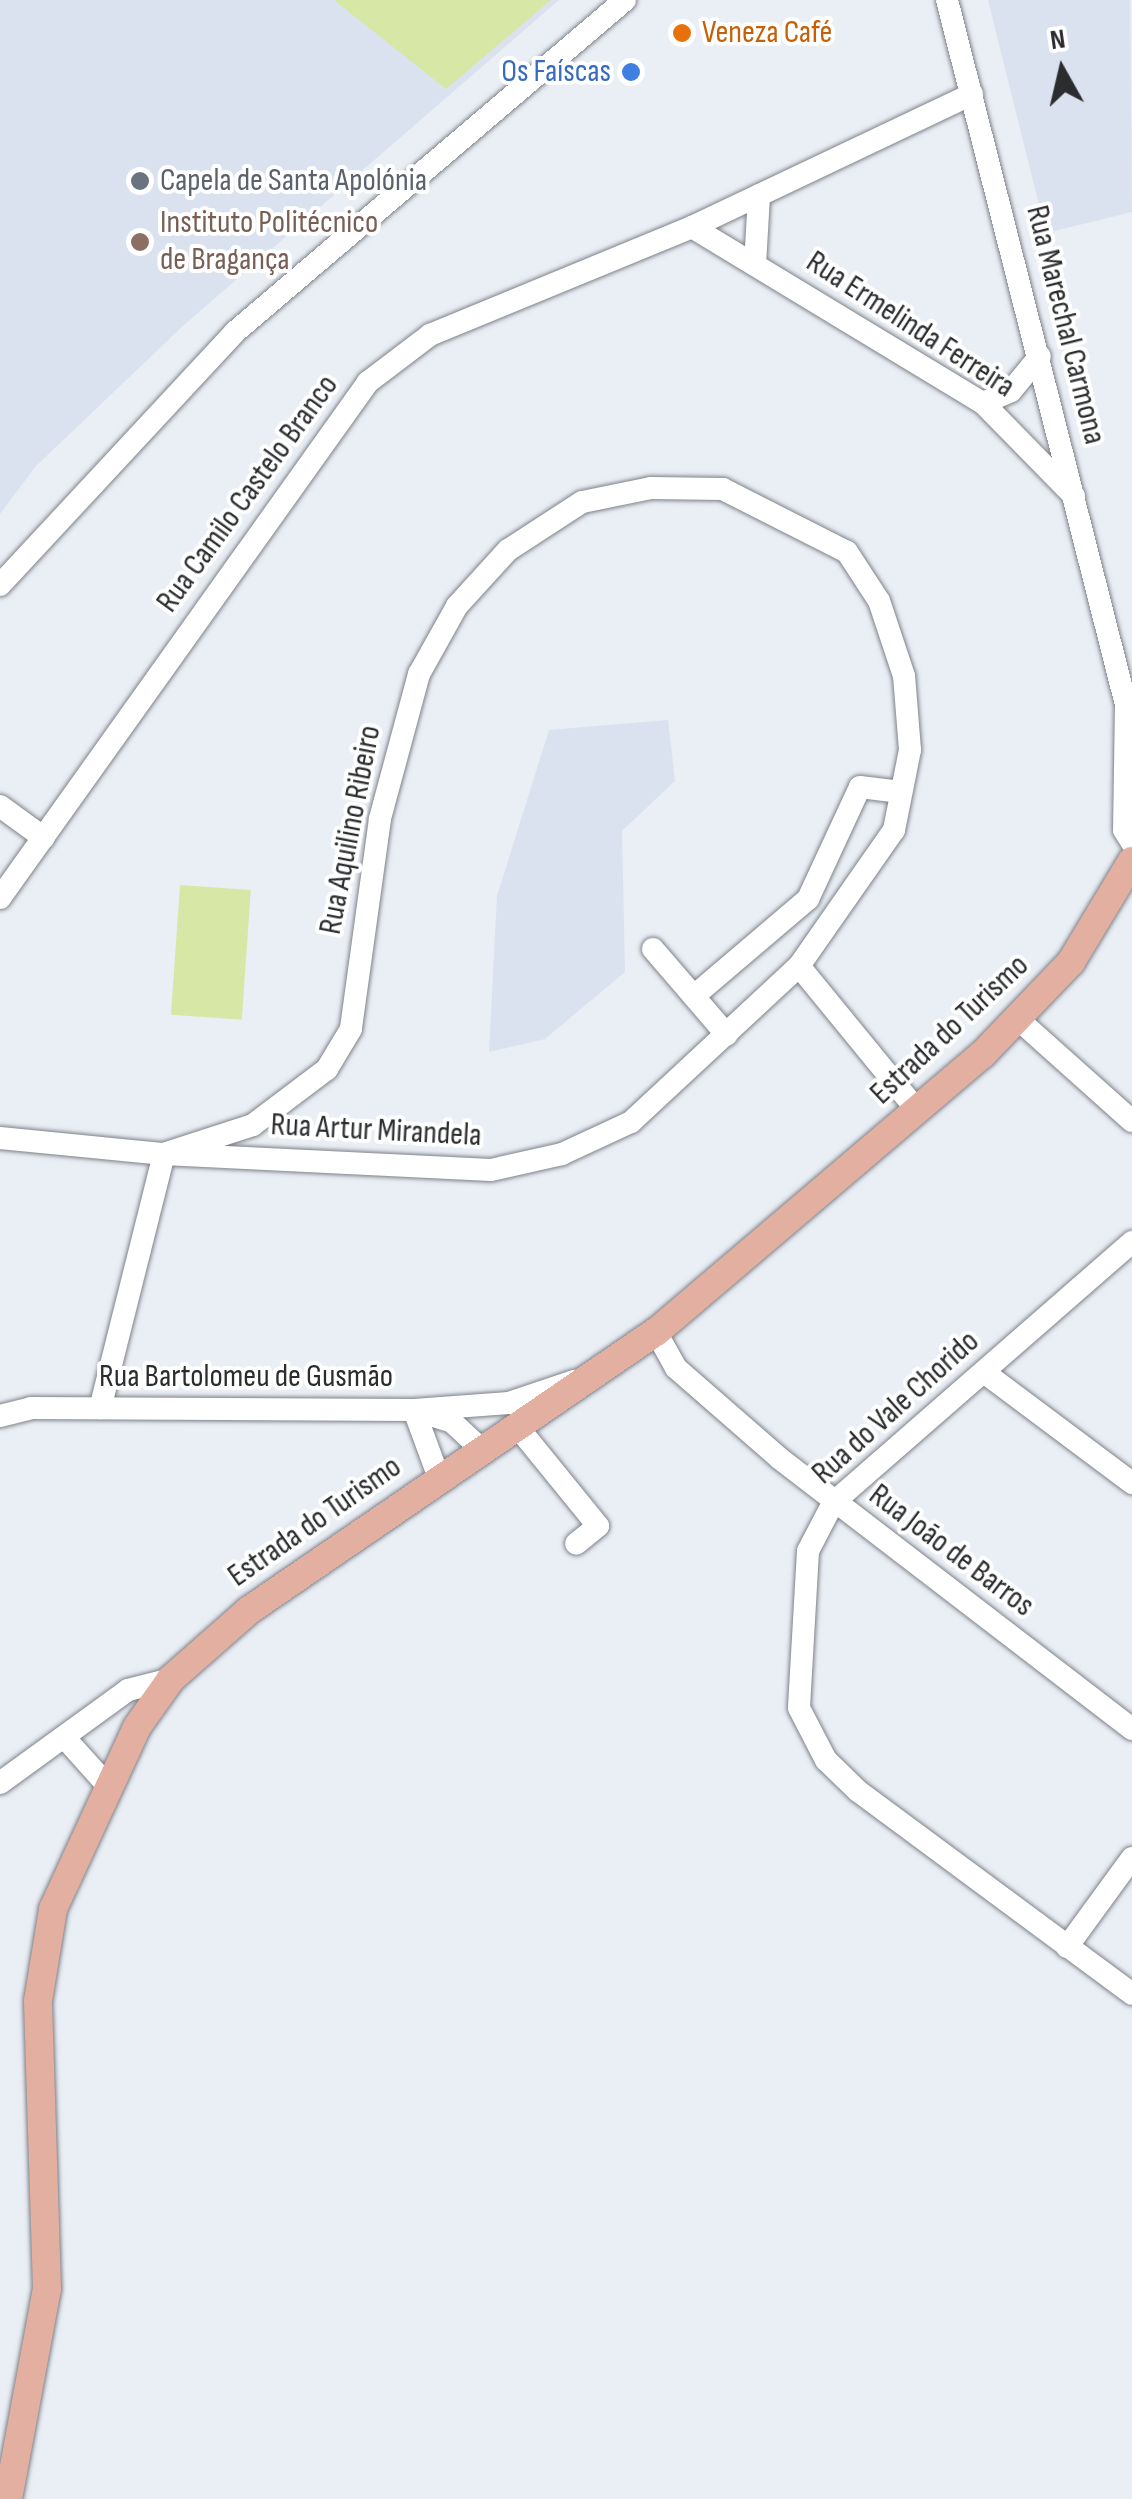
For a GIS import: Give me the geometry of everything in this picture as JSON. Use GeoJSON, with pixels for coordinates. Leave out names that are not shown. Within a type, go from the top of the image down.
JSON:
{"type":"FeatureCollection","features":[{"type":"Feature","properties":{"kind":"main road","name":"Estrada do Turismo"},"geometry":{"type":"LineString","coordinates":[[8,2499],[47,2288],[38,2001],[53,1909],[108,1786],[172,1680],[248,1611],[480,1448],[656,1332],[917,1110],[1020,1021],[1071,962],[1132,860]]}},
{"type":"Feature","properties":{"kind":"street"},"geometry":{"type":"LineString","coordinates":[[0,586],[235,332],[625,0]]}},
{"type":"Feature","properties":{"kind":"street","name":"Rua Marechal Carmona"},"geometry":{"type":"LineString","coordinates":[[947,0],[1129,707],[1124,830],[1132,843]]}},
{"type":"Feature","properties":{"kind":"street","name":"Rua Camilo Castelo Branco"},"geometry":{"type":"LineString","coordinates":[[0,898],[368,382],[430,336],[692,226],[972,94]]}},
{"type":"Feature","properties":{"kind":"street"},"geometry":{"type":"LineString","coordinates":[[755,265],[759,195]]}},
{"type":"Feature","properties":{"kind":"street","name":"Rua Ermelinda Ferreira"},"geometry":{"type":"LineString","coordinates":[[692,226],[982,403],[1076,499]]}},
{"type":"Feature","properties":{"kind":"street"},"geometry":{"type":"LineString","coordinates":[[982,403],[1012,391],[1040,356]]}},
{"type":"Feature","properties":{"kind":"street","name":"Rua Aquilino Ribeiro"},"geometry":{"type":"LineString","coordinates":[[164,1154],[254,1125],[327,1069],[341,1047],[380,818],[418,674],[458,606],[508,550],[582,502],[651,488],[724,489],[846,552],[879,601],[904,676],[910,750],[894,830],[799,966]]}},
{"type":"Feature","properties":{"kind":"street"},"geometry":{"type":"LineString","coordinates":[[694,996],[808,899],[860,787],[902,792]]}},
{"type":"Feature","properties":{"kind":"street"},"geometry":{"type":"LineString","coordinates":[[0,806],[44,838]]}},
{"type":"Feature","properties":{"kind":"street"},"geometry":{"type":"LineString","coordinates":[[653,948],[728,1035]]}},
{"type":"Feature","properties":{"kind":"street"},"geometry":{"type":"LineString","coordinates":[[799,966],[917,1110]]}},
{"type":"Feature","properties":{"kind":"street","name":"Rua Artur Mirandela"},"geometry":{"type":"LineString","coordinates":[[0,1138],[164,1154],[490,1170],[562,1154],[631,1122],[799,966]]}},
{"type":"Feature","properties":{"kind":"street"},"geometry":{"type":"LineString","coordinates":[[1020,1021],[1132,1121]]}},
{"type":"Feature","properties":{"kind":"street"},"geometry":{"type":"LineString","coordinates":[[100,1408],[164,1154]]}},
{"type":"Feature","properties":{"kind":"street","name":"Rua do Vale Chorido"},"geometry":{"type":"LineString","coordinates":[[1132,1242],[833,1503],[808,1551],[799,1708],[807,1732],[858,1791],[1132,1994]]}},
{"type":"Feature","properties":{"kind":"street","name":"Rua João de Barros"},"geometry":{"type":"LineString","coordinates":[[656,1332],[676,1368],[833,1503],[1132,1729]]}},
{"type":"Feature","properties":{"kind":"street"},"geometry":{"type":"LineString","coordinates":[[985,1373],[1132,1482]]}},
{"type":"Feature","properties":{"kind":"street"},"geometry":{"type":"LineString","coordinates":[[439,1478],[414,1410],[509,1403],[582,1379]]}},
{"type":"Feature","properties":{"kind":"street","name":"Rua Bartolomeu de Gusmão"},"geometry":{"type":"LineString","coordinates":[[0,1416],[100,1408],[414,1410],[451,1421],[480,1448]]}},
{"type":"Feature","properties":{"kind":"street"},"geometry":{"type":"LineString","coordinates":[[516,1425],[598,1526],[576,1544]]}},
{"type":"Feature","properties":{"kind":"street"},"geometry":{"type":"LineString","coordinates":[[0,1784],[128,1690],[172,1680]]}},
{"type":"Feature","properties":{"kind":"street"},"geometry":{"type":"LineString","coordinates":[[64,1738],[108,1786]]}},
{"type":"Feature","properties":{"kind":"street"},"geometry":{"type":"LineString","coordinates":[[1067,1946],[1132,1858]]}},
{"type":"Feature","properties":{"kind":"shaded area","name":"Instituto Politécnico de Bragança"},"geometry":{"type":"Polygon","coordinates":[[[0,0],[559,0],[184,325],[36,466],[0,514],[0,0]]]}},
{"type":"Feature","properties":{"kind":"shaded area"},"geometry":{"type":"Polygon","coordinates":[[[988,0],[1130,0],[1132,212],[1046,233],[988,0]]]}},
{"type":"Feature","properties":{"kind":"shaded area"},"geometry":{"type":"Polygon","coordinates":[[[668,720],[675,781],[622,831],[625,972],[545,1039],[489,1052],[497,896],[549,730],[668,720]]]}},
{"type":"Feature","properties":{"kind":"green space"},"geometry":{"type":"Polygon","coordinates":[[[334,0],[551,0],[446,89],[334,0]]]}},
{"type":"Feature","properties":{"kind":"green space"},"geometry":{"type":"Polygon","coordinates":[[[180,885],[251,890],[242,1020],[171,1015],[180,885]]]}},
{"type":"Feature","properties":{"kind":"place","name":"Veneza Café"},"geometry":{"type":"Point","coordinates":[682,33]}},
{"type":"Feature","properties":{"kind":"place","name":"Os Faíscas"},"geometry":{"type":"Point","coordinates":[631,72]}},
{"type":"Feature","properties":{"kind":"place","name":"Capela de Santa Apolónia"},"geometry":{"type":"Point","coordinates":[140,181]}},
{"type":"Feature","properties":{"kind":"place","name":"Instituto Politécnico de Bragança"},"geometry":{"type":"Point","coordinates":[140,242]}}]}
